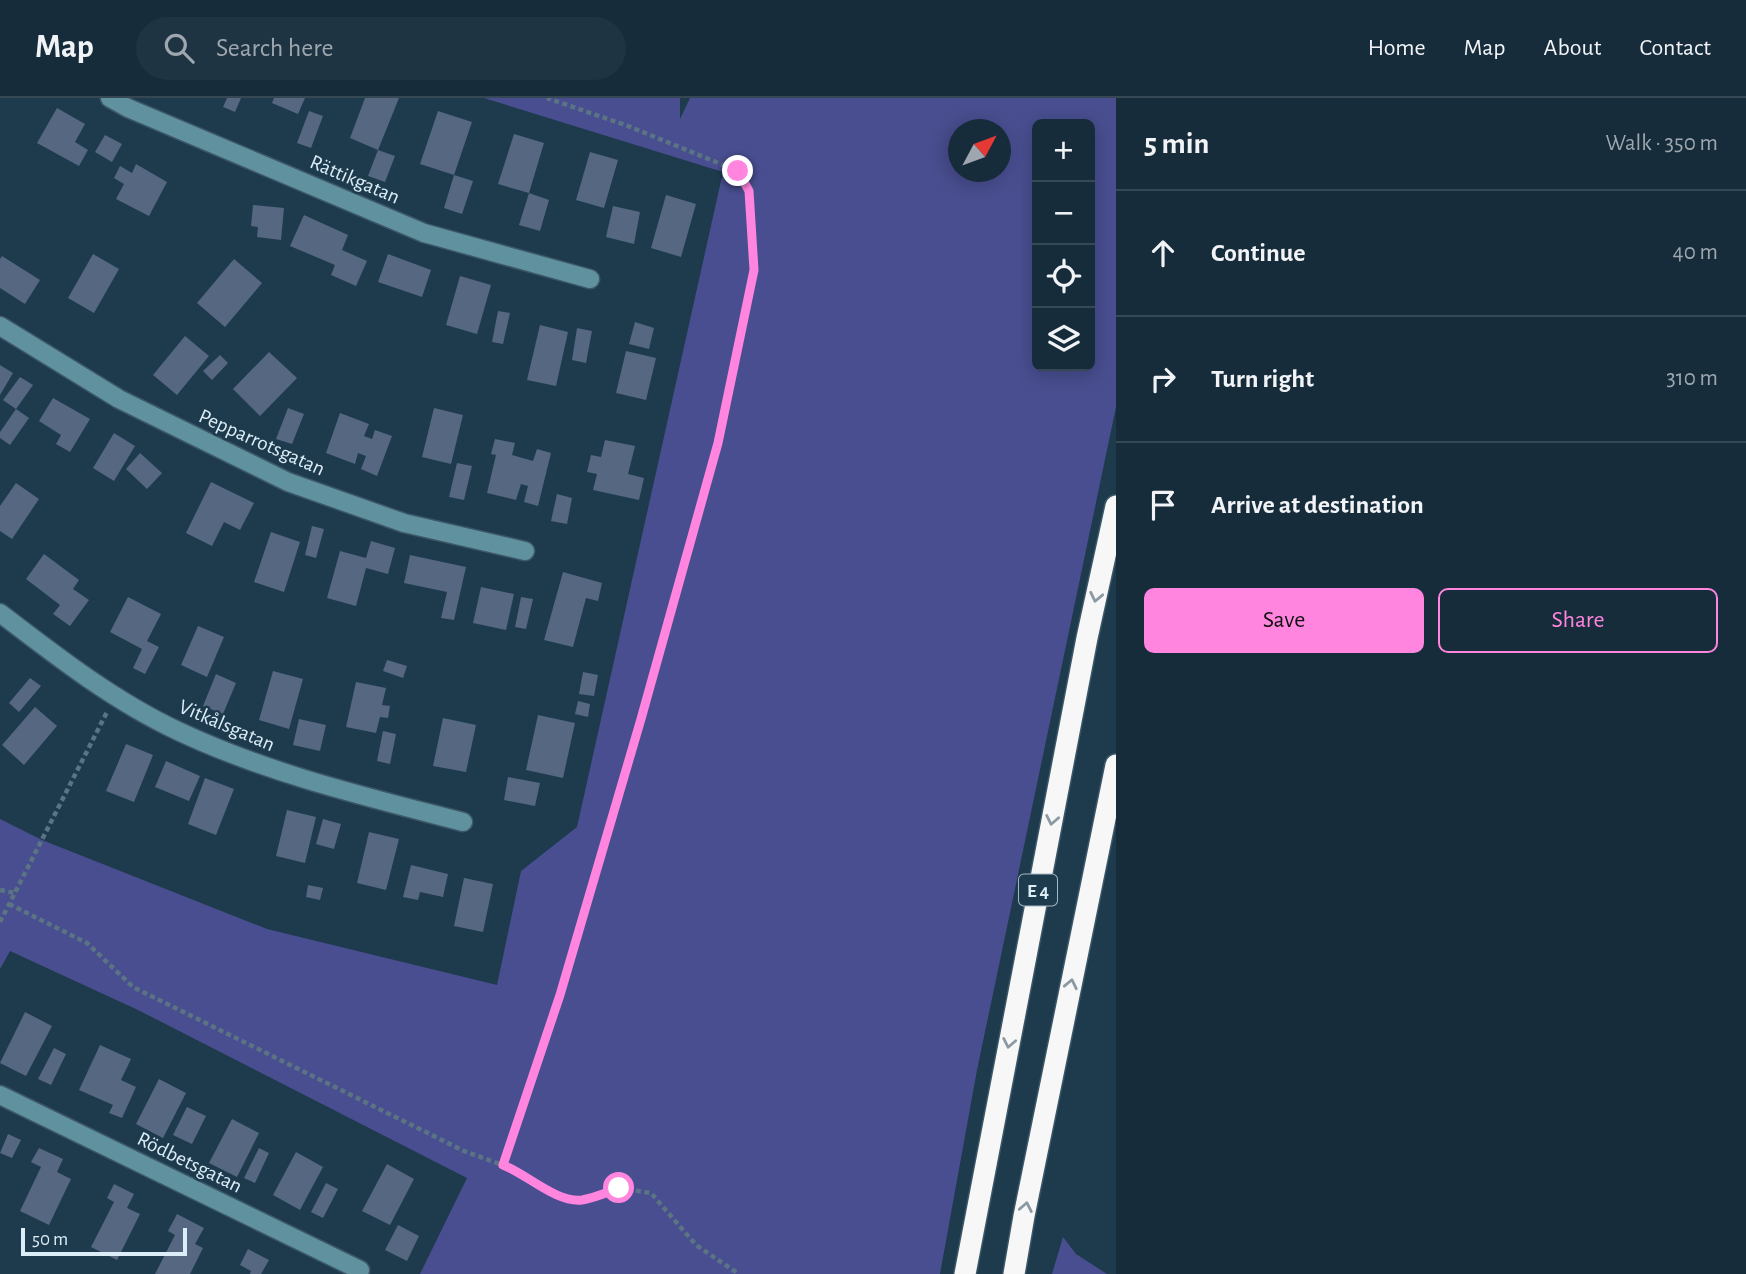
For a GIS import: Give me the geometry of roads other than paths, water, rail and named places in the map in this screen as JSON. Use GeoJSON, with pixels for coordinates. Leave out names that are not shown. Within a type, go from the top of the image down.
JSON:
{"type":"FeatureCollection","features":[{"type":"Feature","properties":{"kind":"highway","name":"E 4"},"geometry":{"type":"LineString","coordinates":[[965,1274],[1087,638],[1116,506]]}},
{"type":"Feature","properties":{"kind":"highway","name":"E 4"},"geometry":{"type":"LineString","coordinates":[[1014,1274],[1116,765]]}},
{"type":"Feature","properties":{"kind":"street","name":"Rättikgatan"},"geometry":{"type":"LineString","coordinates":[[110,98],[424,233],[590,279]]}},
{"type":"Feature","properties":{"kind":"street","name":"Pepparrotsgatan"},"geometry":{"type":"LineString","coordinates":[[0,326],[119,400],[288,482],[404,523],[524,551]]}},
{"type":"Feature","properties":{"kind":"street","name":"Vitkålsgatan"},"geometry":{"type":"LineString","coordinates":[[0,613],[116,695],[177,730],[254,762],[331,787],[463,822]]}},
{"type":"Feature","properties":{"kind":"street","name":"Rödbetsgatan"},"geometry":{"type":"LineString","coordinates":[[0,1095],[360,1270]]}}]}
